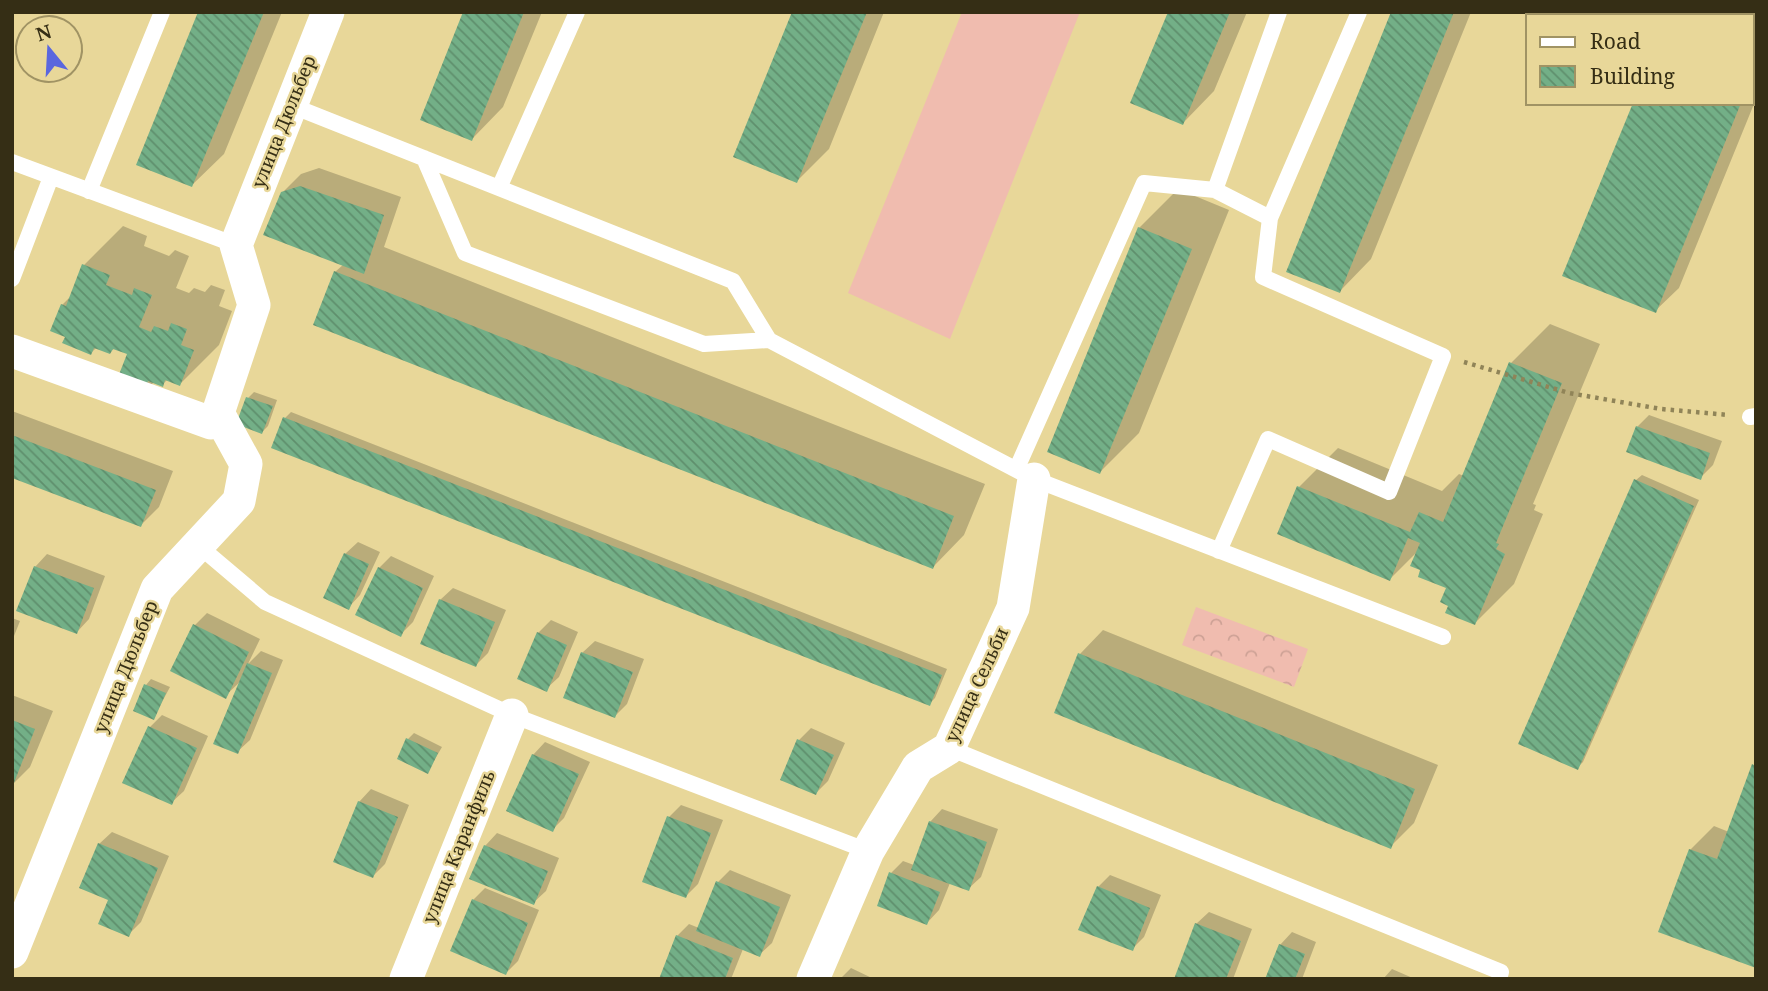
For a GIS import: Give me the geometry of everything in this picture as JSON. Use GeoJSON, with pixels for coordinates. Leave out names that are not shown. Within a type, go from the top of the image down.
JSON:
{"type":"FeatureCollection","features":[{"type":"Feature","properties":{"kind":"street","name":"улица Дюльбер"},"geometry":{"type":"LineString","coordinates":[[236,245],[328,12]]}},
{"type":"Feature","properties":{"kind":"street"},"geometry":{"type":"LineString","coordinates":[[12,351],[211,423],[218,413],[254,305],[236,245]]}},
{"type":"Feature","properties":{"kind":"street","name":"улица Дюльбер"},"geometry":{"type":"LineString","coordinates":[[12,952],[157,589],[239,501],[246,464],[218,413]]}},
{"type":"Feature","properties":{"kind":"street","name":"улица Сельби"},"geometry":{"type":"LineString","coordinates":[[813,979],[868,851],[918,766],[949,748],[1013,608],[1025,474]]}},
{"type":"Feature","properties":{"kind":"street","name":"улица Каранфиль"},"geometry":{"type":"LineString","coordinates":[[406,979],[512,715]]}},
{"type":"Feature","properties":{"kind":"lane"},"geometry":{"type":"LineString","coordinates":[[89,191],[162,12]]}},
{"type":"Feature","properties":{"kind":"lane"},"geometry":{"type":"LineString","coordinates":[[499,188],[577,12]]}},
{"type":"Feature","properties":{"kind":"lane"},"geometry":{"type":"LineString","coordinates":[[1215,190],[1279,12]]}},
{"type":"Feature","properties":{"kind":"lane"},"geometry":{"type":"LineString","coordinates":[[1219,551],[1268,439],[1389,492],[1443,356],[1264,277],[1270,218],[1359,12]]}},
{"type":"Feature","properties":{"kind":"lane"},"geometry":{"type":"LineString","coordinates":[[290,105],[733,282],[769,340],[1025,474],[1443,637]]}},
{"type":"Feature","properties":{"kind":"lane"},"geometry":{"type":"LineString","coordinates":[[424,158],[466,253],[704,344],[769,340]]}},
{"type":"Feature","properties":{"kind":"lane"},"geometry":{"type":"LineString","coordinates":[[12,162],[236,245]]}},
{"type":"Feature","properties":{"kind":"lane"},"geometry":{"type":"LineString","coordinates":[[12,279],[51,177]]}},
{"type":"Feature","properties":{"kind":"lane"},"geometry":{"type":"LineString","coordinates":[[1025,474],[1144,183],[1215,190],[1270,218]]}},
{"type":"Feature","properties":{"kind":"lane"},"geometry":{"type":"LineString","coordinates":[[199,546],[265,602],[512,715],[868,851]]}},
{"type":"Feature","properties":{"kind":"lane"},"geometry":{"type":"LineString","coordinates":[[949,748],[1501,972],[1499,979]]}},
{"type":"Feature","properties":{"kind":"path"},"geometry":{"type":"LineString","coordinates":[[1443,356],[1569,393],[1661,409],[1753,417]]}},
{"type":"Feature","properties":{"kind":"green space"},"geometry":{"type":"Polygon","coordinates":[[[962,12],[1080,12],[950,339],[848,293],[962,12]]]}},
{"type":"Feature","properties":{"kind":"green space"},"geometry":{"type":"Polygon","coordinates":[[[1196,607],[1308,649],[1294,687],[1182,645],[1196,607]]]}},
{"type":"Feature","properties":{"kind":"building"},"geometry":{"type":"Polygon","coordinates":[[[198,12],[264,12],[192,187],[136,165],[198,12]]]}},
{"type":"Feature","properties":{"kind":"building"},"geometry":{"type":"Polygon","coordinates":[[[463,12],[524,12],[472,141],[420,120],[463,12]]]}},
{"type":"Feature","properties":{"kind":"building"},"geometry":{"type":"Polygon","coordinates":[[[792,12],[867,12],[797,183],[733,157],[792,12]]]}},
{"type":"Feature","properties":{"kind":"building"},"geometry":{"type":"Polygon","coordinates":[[[1168,12],[1230,12],[1183,125],[1130,103],[1168,12]]]}},
{"type":"Feature","properties":{"kind":"building"},"geometry":{"type":"Polygon","coordinates":[[[1391,12],[1454,12],[1340,293],[1286,272],[1391,12]]]}},
{"type":"Feature","properties":{"kind":"building"},"geometry":{"type":"Polygon","coordinates":[[[1756,12],[1754,72],[1754,14],[1669,14],[1756,12]]]}},
{"type":"Feature","properties":{"kind":"building"},"geometry":{"type":"Polygon","coordinates":[[[1632,105],[1740,105],[1656,313],[1562,276],[1632,105]]]}},
{"type":"Feature","properties":{"kind":"building"},"geometry":{"type":"Polygon","coordinates":[[[300,186],[384,215],[364,274],[263,235],[281,192],[300,186]]]}},
{"type":"Feature","properties":{"kind":"building"},"geometry":{"type":"Polygon","coordinates":[[[1138,227],[1192,249],[1100,474],[1047,452],[1138,227]]]}},
{"type":"Feature","properties":{"kind":"building"},"geometry":{"type":"Polygon","coordinates":[[[82,264],[110,275],[106,285],[132,295],[134,288],[152,295],[139,327],[151,332],[154,326],[168,331],[171,323],[187,329],[181,345],[194,350],[180,386],[165,380],[163,387],[148,381],[143,395],[118,377],[127,354],[113,349],[110,354],[94,348],[91,355],[62,343],[65,337],[50,331],[61,304],[66,306],[82,264]]]}},
{"type":"Feature","properties":{"kind":"building"},"geometry":{"type":"Polygon","coordinates":[[[334,271],[954,516],[933,569],[313,325],[334,271]]]}},
{"type":"Feature","properties":{"kind":"building"},"geometry":{"type":"Polygon","coordinates":[[[1509,362],[1562,383],[1496,543],[1499,544],[1496,549],[1505,554],[1475,625],[1445,613],[1448,606],[1440,602],[1446,588],[1418,577],[1420,570],[1410,566],[1420,543],[1408,538],[1390,581],[1277,534],[1297,486],[1410,532],[1419,512],[1443,522],[1509,362]]]}},
{"type":"Feature","properties":{"kind":"building"},"geometry":{"type":"Polygon","coordinates":[[[246,397],[273,406],[262,434],[236,424],[246,397]]]}},
{"type":"Feature","properties":{"kind":"building"},"geometry":{"type":"Polygon","coordinates":[[[283,417],[942,675],[930,706],[271,448],[283,417]]]}},
{"type":"Feature","properties":{"kind":"building"},"geometry":{"type":"Polygon","coordinates":[[[1636,426],[1710,453],[1701,480],[1626,452],[1636,426]]]}},
{"type":"Feature","properties":{"kind":"building"},"geometry":{"type":"Polygon","coordinates":[[[12,435],[156,490],[141,527],[12,478],[12,435]]]}},
{"type":"Feature","properties":{"kind":"building"},"geometry":{"type":"Polygon","coordinates":[[[1634,479],[1694,506],[1578,770],[1518,744],[1634,479]]]}},
{"type":"Feature","properties":{"kind":"building"},"geometry":{"type":"Polygon","coordinates":[[[344,553],[369,564],[349,610],[323,598],[344,553]]]}},
{"type":"Feature","properties":{"kind":"building"},"geometry":{"type":"Polygon","coordinates":[[[34,566],[94,588],[77,634],[16,611],[34,566]]]}},
{"type":"Feature","properties":{"kind":"building"},"geometry":{"type":"Polygon","coordinates":[[[378,567],[423,588],[401,637],[355,615],[378,567]]]}},
{"type":"Feature","properties":{"kind":"building"},"geometry":{"type":"Polygon","coordinates":[[[439,599],[495,622],[476,667],[420,644],[439,599]]]}},
{"type":"Feature","properties":{"kind":"building"},"geometry":{"type":"Polygon","coordinates":[[[193,624],[249,652],[226,699],[170,671],[193,624]]]}},
{"type":"Feature","properties":{"kind":"building"},"geometry":{"type":"Polygon","coordinates":[[[537,632],[567,645],[547,692],[517,679],[537,632]]]}},
{"type":"Feature","properties":{"kind":"building"},"geometry":{"type":"Polygon","coordinates":[[[581,652],[633,672],[615,718],[563,698],[581,652]]]}},
{"type":"Feature","properties":{"kind":"building"},"geometry":{"type":"Polygon","coordinates":[[[1078,653],[1415,789],[1391,849],[1054,713],[1078,653]]]}},
{"type":"Feature","properties":{"kind":"building"},"geometry":{"type":"Polygon","coordinates":[[[247,663],[272,673],[238,754],[213,744],[247,663]]]}},
{"type":"Feature","properties":{"kind":"building"},"geometry":{"type":"Polygon","coordinates":[[[144,684],[166,693],[154,720],[133,711],[144,684]]]}},
{"type":"Feature","properties":{"kind":"building"},"geometry":{"type":"Polygon","coordinates":[[[12,720],[35,729],[12,788],[12,720]]]}},
{"type":"Feature","properties":{"kind":"building"},"geometry":{"type":"Polygon","coordinates":[[[148,726],[197,748],[172,805],[122,783],[148,726]]]}},
{"type":"Feature","properties":{"kind":"building"},"geometry":{"type":"Polygon","coordinates":[[[406,738],[438,753],[428,774],[397,759],[406,738]]]}},
{"type":"Feature","properties":{"kind":"building"},"geometry":{"type":"Polygon","coordinates":[[[797,739],[834,755],[816,795],[780,780],[797,739]]]}},
{"type":"Feature","properties":{"kind":"building"},"geometry":{"type":"Polygon","coordinates":[[[532,754],[579,774],[553,832],[506,811],[532,754]]]}},
{"type":"Feature","properties":{"kind":"building"},"geometry":{"type":"Polygon","coordinates":[[[1752,764],[1756,766],[1756,968],[1658,932],[1689,849],[1717,859],[1752,764]]]}},
{"type":"Feature","properties":{"kind":"building"},"geometry":{"type":"Polygon","coordinates":[[[358,801],[398,817],[373,878],[333,862],[358,801]]]}},
{"type":"Feature","properties":{"kind":"building"},"geometry":{"type":"Polygon","coordinates":[[[667,816],[711,833],[686,898],[642,882],[667,816]]]}},
{"type":"Feature","properties":{"kind":"building"},"geometry":{"type":"Polygon","coordinates":[[[929,821],[987,842],[969,891],[911,870],[929,821]]]}},
{"type":"Feature","properties":{"kind":"building"},"geometry":{"type":"Polygon","coordinates":[[[98,843],[158,868],[129,937],[98,924],[108,900],[79,888],[98,843]]]}},
{"type":"Feature","properties":{"kind":"building"},"geometry":{"type":"Polygon","coordinates":[[[484,845],[548,871],[534,905],[469,879],[484,845]]]}},
{"type":"Feature","properties":{"kind":"building"},"geometry":{"type":"Polygon","coordinates":[[[889,872],[940,892],[927,925],[877,906],[889,872]]]}},
{"type":"Feature","properties":{"kind":"building"},"geometry":{"type":"Polygon","coordinates":[[[716,881],[780,907],[760,957],[696,931],[716,881]]]}},
{"type":"Feature","properties":{"kind":"building"},"geometry":{"type":"Polygon","coordinates":[[[1097,886],[1150,908],[1133,951],[1078,930],[1097,886]]]}},
{"type":"Feature","properties":{"kind":"building"},"geometry":{"type":"Polygon","coordinates":[[[472,899],[528,923],[506,975],[450,951],[472,899]]]}},
{"type":"Feature","properties":{"kind":"building"},"geometry":{"type":"Polygon","coordinates":[[[1195,923],[1241,941],[1226,979],[1174,979],[1195,923]]]}},
{"type":"Feature","properties":{"kind":"building"},"geometry":{"type":"Polygon","coordinates":[[[676,935],[733,958],[725,979],[659,979],[676,935]]]}},
{"type":"Feature","properties":{"kind":"building"},"geometry":{"type":"Polygon","coordinates":[[[1279,944],[1305,954],[1295,979],[1265,979],[1279,944]]]}}]}
